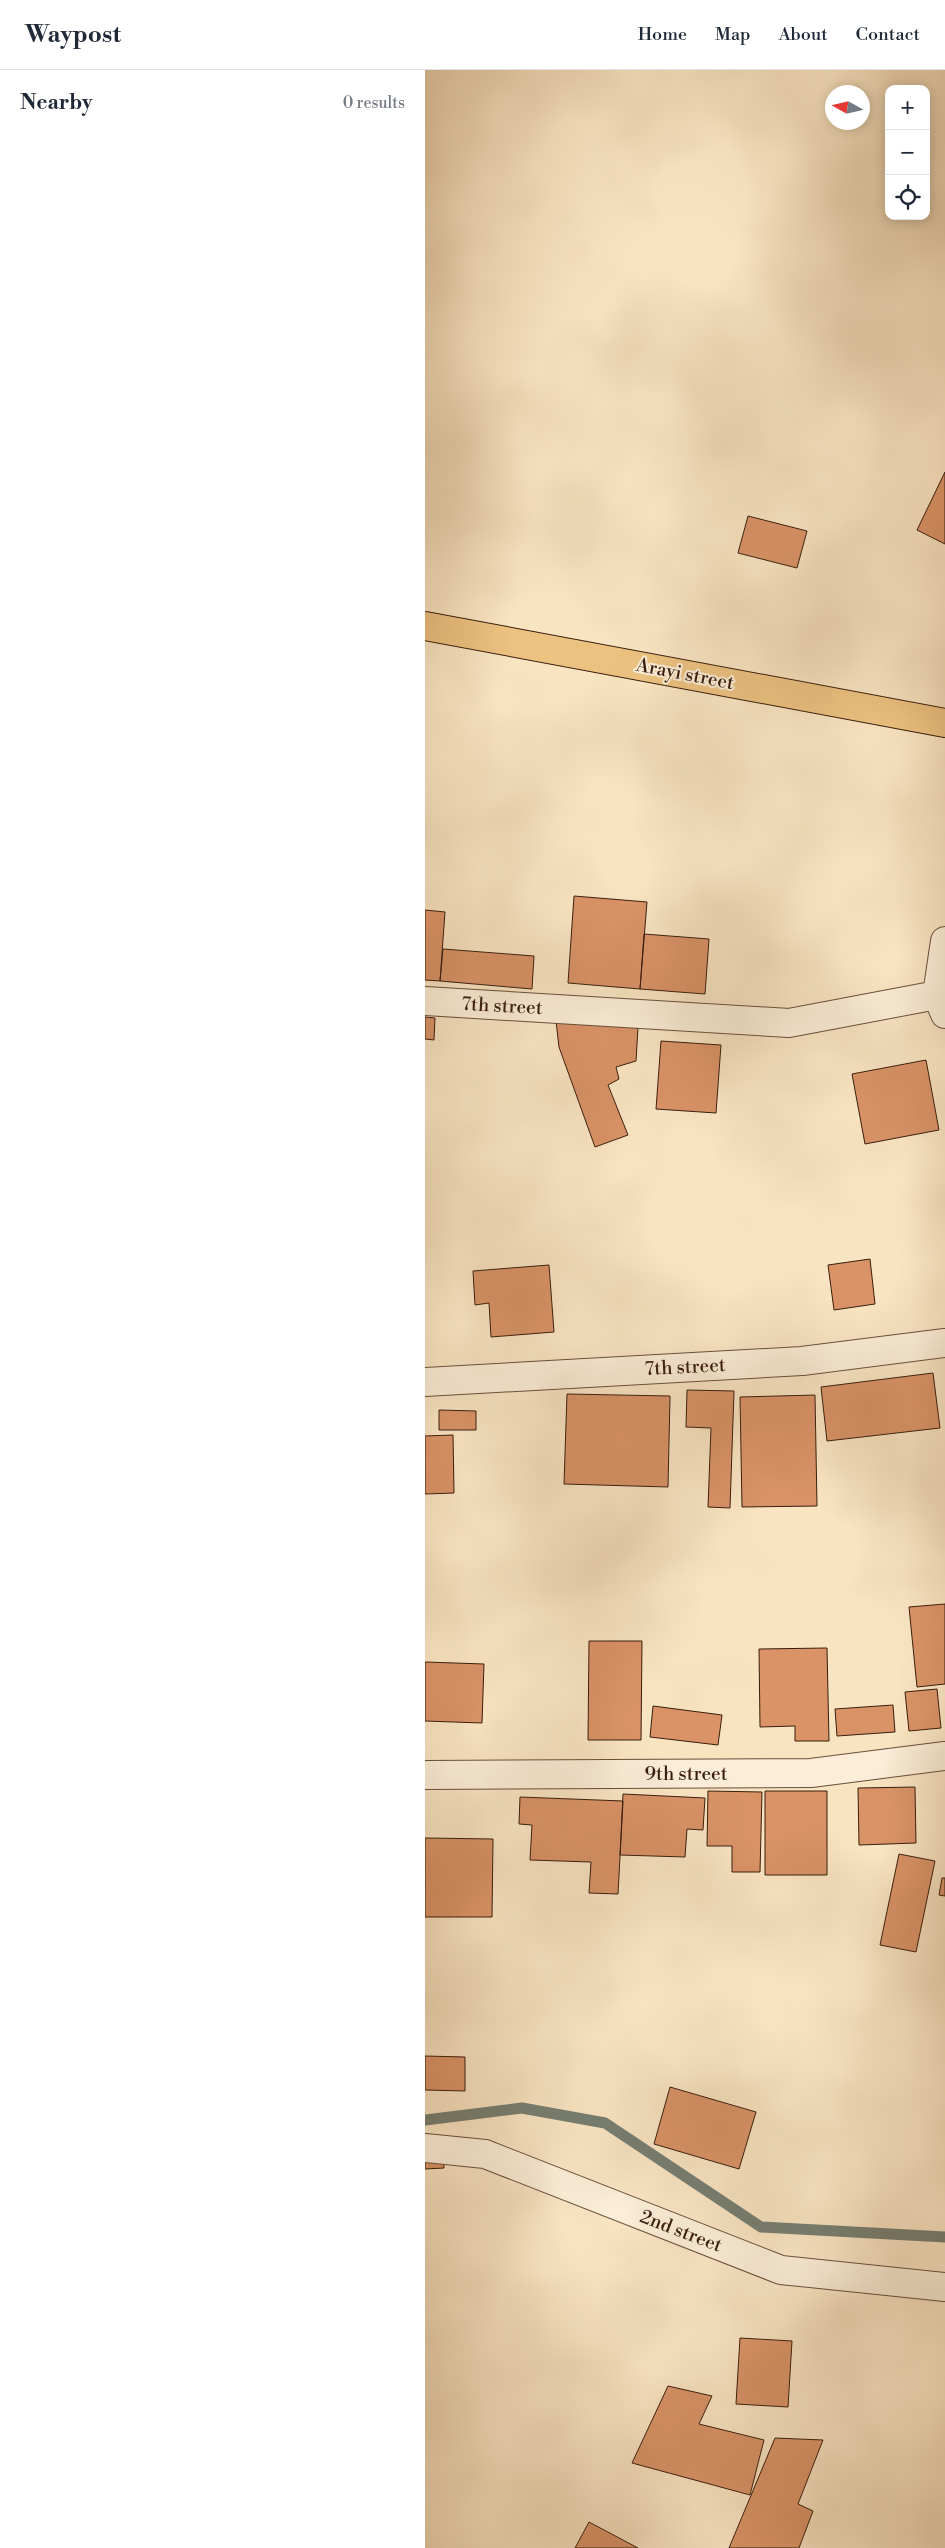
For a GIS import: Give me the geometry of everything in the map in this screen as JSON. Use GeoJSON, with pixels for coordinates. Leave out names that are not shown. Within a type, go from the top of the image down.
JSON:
{"type":"FeatureCollection","features":[{"type":"Feature","properties":{"kind":"main road","name":"Arayi street"},"geometry":{"type":"LineString","coordinates":[[425,626],[945,723]]}},
{"type":"Feature","properties":{"kind":"street","name":"7th street"},"geometry":{"type":"LineString","coordinates":[[425,1002],[789,1023],[941,1005],[945,942]]}},
{"type":"Feature","properties":{"kind":"street","name":"7th street"},"geometry":{"type":"LineString","coordinates":[[425,1382],[802,1361],[945,1342]]}},
{"type":"Feature","properties":{"kind":"street","name":"9th street"},"geometry":{"type":"LineString","coordinates":[[425,1775],[811,1773],[945,1756]]}},
{"type":"Feature","properties":{"kind":"street","name":"2nd street"},"geometry":{"type":"LineString","coordinates":[[425,2148],[485,2154],[781,2270],[945,2286]]}},
{"type":"Feature","properties":{"kind":"building"},"geometry":{"type":"Polygon","coordinates":[[[945,472],[945,544],[917,530],[945,472]]]}},
{"type":"Feature","properties":{"kind":"building"},"geometry":{"type":"Polygon","coordinates":[[[748,516],[807,531],[797,568],[738,553],[748,516]]]}},
{"type":"Feature","properties":{"kind":"building"},"geometry":{"type":"Polygon","coordinates":[[[574,896],[647,902],[640,989],[568,983],[574,896]]]}},
{"type":"Feature","properties":{"kind":"building"},"geometry":{"type":"Polygon","coordinates":[[[425,910],[445,912],[440,981],[425,980],[425,910]]]}},
{"type":"Feature","properties":{"kind":"building"},"geometry":{"type":"Polygon","coordinates":[[[644,934],[709,939],[705,994],[640,989],[644,934]]]}},
{"type":"Feature","properties":{"kind":"building"},"geometry":{"type":"Polygon","coordinates":[[[443,949],[534,956],[532,989],[440,981],[443,949]]]}},
{"type":"Feature","properties":{"kind":"building"},"geometry":{"type":"Polygon","coordinates":[[[425,1017],[435,1018],[434,1040],[425,1039],[425,1017]]]}},
{"type":"Feature","properties":{"kind":"building"},"geometry":{"type":"Polygon","coordinates":[[[556,1021],[638,1028],[636,1061],[616,1067],[619,1079],[608,1085],[628,1135],[595,1147],[559,1047],[556,1021]]]}},
{"type":"Feature","properties":{"kind":"building"},"geometry":{"type":"Polygon","coordinates":[[[661,1041],[721,1045],[716,1113],[656,1109],[661,1041]]]}},
{"type":"Feature","properties":{"kind":"building"},"geometry":{"type":"Polygon","coordinates":[[[926,1060],[939,1130],[865,1144],[852,1074],[926,1060]]]}},
{"type":"Feature","properties":{"kind":"building"},"geometry":{"type":"Polygon","coordinates":[[[870,1259],[875,1304],[834,1310],[828,1265],[870,1259]]]}},
{"type":"Feature","properties":{"kind":"building"},"geometry":{"type":"Polygon","coordinates":[[[549,1265],[554,1332],[491,1337],[489,1303],[475,1305],[473,1271],[549,1265]]]}},
{"type":"Feature","properties":{"kind":"building"},"geometry":{"type":"Polygon","coordinates":[[[933,1373],[940,1428],[827,1441],[821,1387],[933,1373]]]}},
{"type":"Feature","properties":{"kind":"building"},"geometry":{"type":"Polygon","coordinates":[[[687,1390],[734,1391],[730,1508],[708,1507],[711,1428],[686,1427],[687,1390]]]}},
{"type":"Feature","properties":{"kind":"building"},"geometry":{"type":"Polygon","coordinates":[[[567,1394],[670,1396],[668,1487],[564,1484],[567,1394]]]}},
{"type":"Feature","properties":{"kind":"building"},"geometry":{"type":"Polygon","coordinates":[[[815,1395],[817,1506],[742,1507],[740,1397],[815,1395]]]}},
{"type":"Feature","properties":{"kind":"building"},"geometry":{"type":"Polygon","coordinates":[[[439,1410],[476,1411],[476,1430],[439,1430],[439,1410]]]}},
{"type":"Feature","properties":{"kind":"building"},"geometry":{"type":"Polygon","coordinates":[[[453,1435],[454,1493],[425,1494],[425,1436],[453,1435]]]}},
{"type":"Feature","properties":{"kind":"building"},"geometry":{"type":"Polygon","coordinates":[[[945,1604],[945,1684],[917,1687],[909,1607],[945,1604]]]}},
{"type":"Feature","properties":{"kind":"building"},"geometry":{"type":"Polygon","coordinates":[[[589,1641],[642,1641],[641,1740],[588,1740],[589,1641]]]}},
{"type":"Feature","properties":{"kind":"building"},"geometry":{"type":"Polygon","coordinates":[[[827,1648],[829,1741],[795,1741],[795,1726],[760,1727],[759,1649],[827,1648]]]}},
{"type":"Feature","properties":{"kind":"building"},"geometry":{"type":"Polygon","coordinates":[[[425,1662],[484,1664],[482,1723],[425,1721],[425,1662]]]}},
{"type":"Feature","properties":{"kind":"building"},"geometry":{"type":"Polygon","coordinates":[[[937,1689],[941,1728],[909,1731],[905,1692],[937,1689]]]}},
{"type":"Feature","properties":{"kind":"building"},"geometry":{"type":"Polygon","coordinates":[[[893,1705],[895,1732],[837,1736],[835,1709],[893,1705]]]}},
{"type":"Feature","properties":{"kind":"building"},"geometry":{"type":"Polygon","coordinates":[[[653,1706],[722,1715],[718,1745],[650,1737],[653,1706]]]}},
{"type":"Feature","properties":{"kind":"building"},"geometry":{"type":"Polygon","coordinates":[[[915,1787],[916,1843],[859,1845],[858,1788],[915,1787]]]}},
{"type":"Feature","properties":{"kind":"building"},"geometry":{"type":"Polygon","coordinates":[[[708,1791],[762,1792],[760,1872],[732,1872],[732,1846],[707,1846],[708,1791]]]}},
{"type":"Feature","properties":{"kind":"building"},"geometry":{"type":"Polygon","coordinates":[[[765,1791],[827,1791],[827,1875],[765,1875],[765,1791]]]}},
{"type":"Feature","properties":{"kind":"building"},"geometry":{"type":"Polygon","coordinates":[[[623,1794],[705,1798],[703,1830],[687,1829],[685,1857],[620,1855],[623,1794]]]}},
{"type":"Feature","properties":{"kind":"building"},"geometry":{"type":"Polygon","coordinates":[[[520,1797],[623,1801],[618,1894],[589,1893],[591,1862],[530,1860],[532,1825],[519,1824],[520,1797]]]}},
{"type":"Feature","properties":{"kind":"building"},"geometry":{"type":"Polygon","coordinates":[[[425,1838],[493,1839],[492,1917],[425,1917],[425,1838]]]}},
{"type":"Feature","properties":{"kind":"building"},"geometry":{"type":"Polygon","coordinates":[[[899,1854],[935,1861],[916,1952],[880,1945],[899,1854]]]}},
{"type":"Feature","properties":{"kind":"building"},"geometry":{"type":"Polygon","coordinates":[[[942,1878],[945,1878],[945,1896],[939,1895],[942,1878]]]}},
{"type":"Feature","properties":{"kind":"building"},"geometry":{"type":"Polygon","coordinates":[[[425,2056],[465,2057],[465,2091],[425,2090],[425,2056]]]}},
{"type":"Feature","properties":{"kind":"building"},"geometry":{"type":"Polygon","coordinates":[[[670,2087],[756,2112],[739,2169],[654,2144],[670,2087]]]}},
{"type":"Feature","properties":{"kind":"building"},"geometry":{"type":"Polygon","coordinates":[[[425,2151],[443,2151],[444,2168],[425,2169],[425,2151]]]}},
{"type":"Feature","properties":{"kind":"building"},"geometry":{"type":"Polygon","coordinates":[[[740,2338],[792,2341],[788,2407],[736,2404],[740,2338]]]}},
{"type":"Feature","properties":{"kind":"building"},"geometry":{"type":"Polygon","coordinates":[[[668,2386],[712,2396],[699,2424],[764,2440],[750,2495],[632,2463],[668,2386]]]}},
{"type":"Feature","properties":{"kind":"building"},"geometry":{"type":"Polygon","coordinates":[[[775,2438],[823,2440],[798,2504],[813,2511],[799,2548],[729,2548],[775,2438]]]}},
{"type":"Feature","properties":{"kind":"building"},"geometry":{"type":"Polygon","coordinates":[[[589,2522],[638,2548],[575,2548],[589,2522]]]}},
{"type":"Feature","properties":{"kind":"waterway"},"geometry":{"type":"LineString","coordinates":[[425,2120],[522,2108],[605,2123],[761,2227],[945,2237]]}}]}
